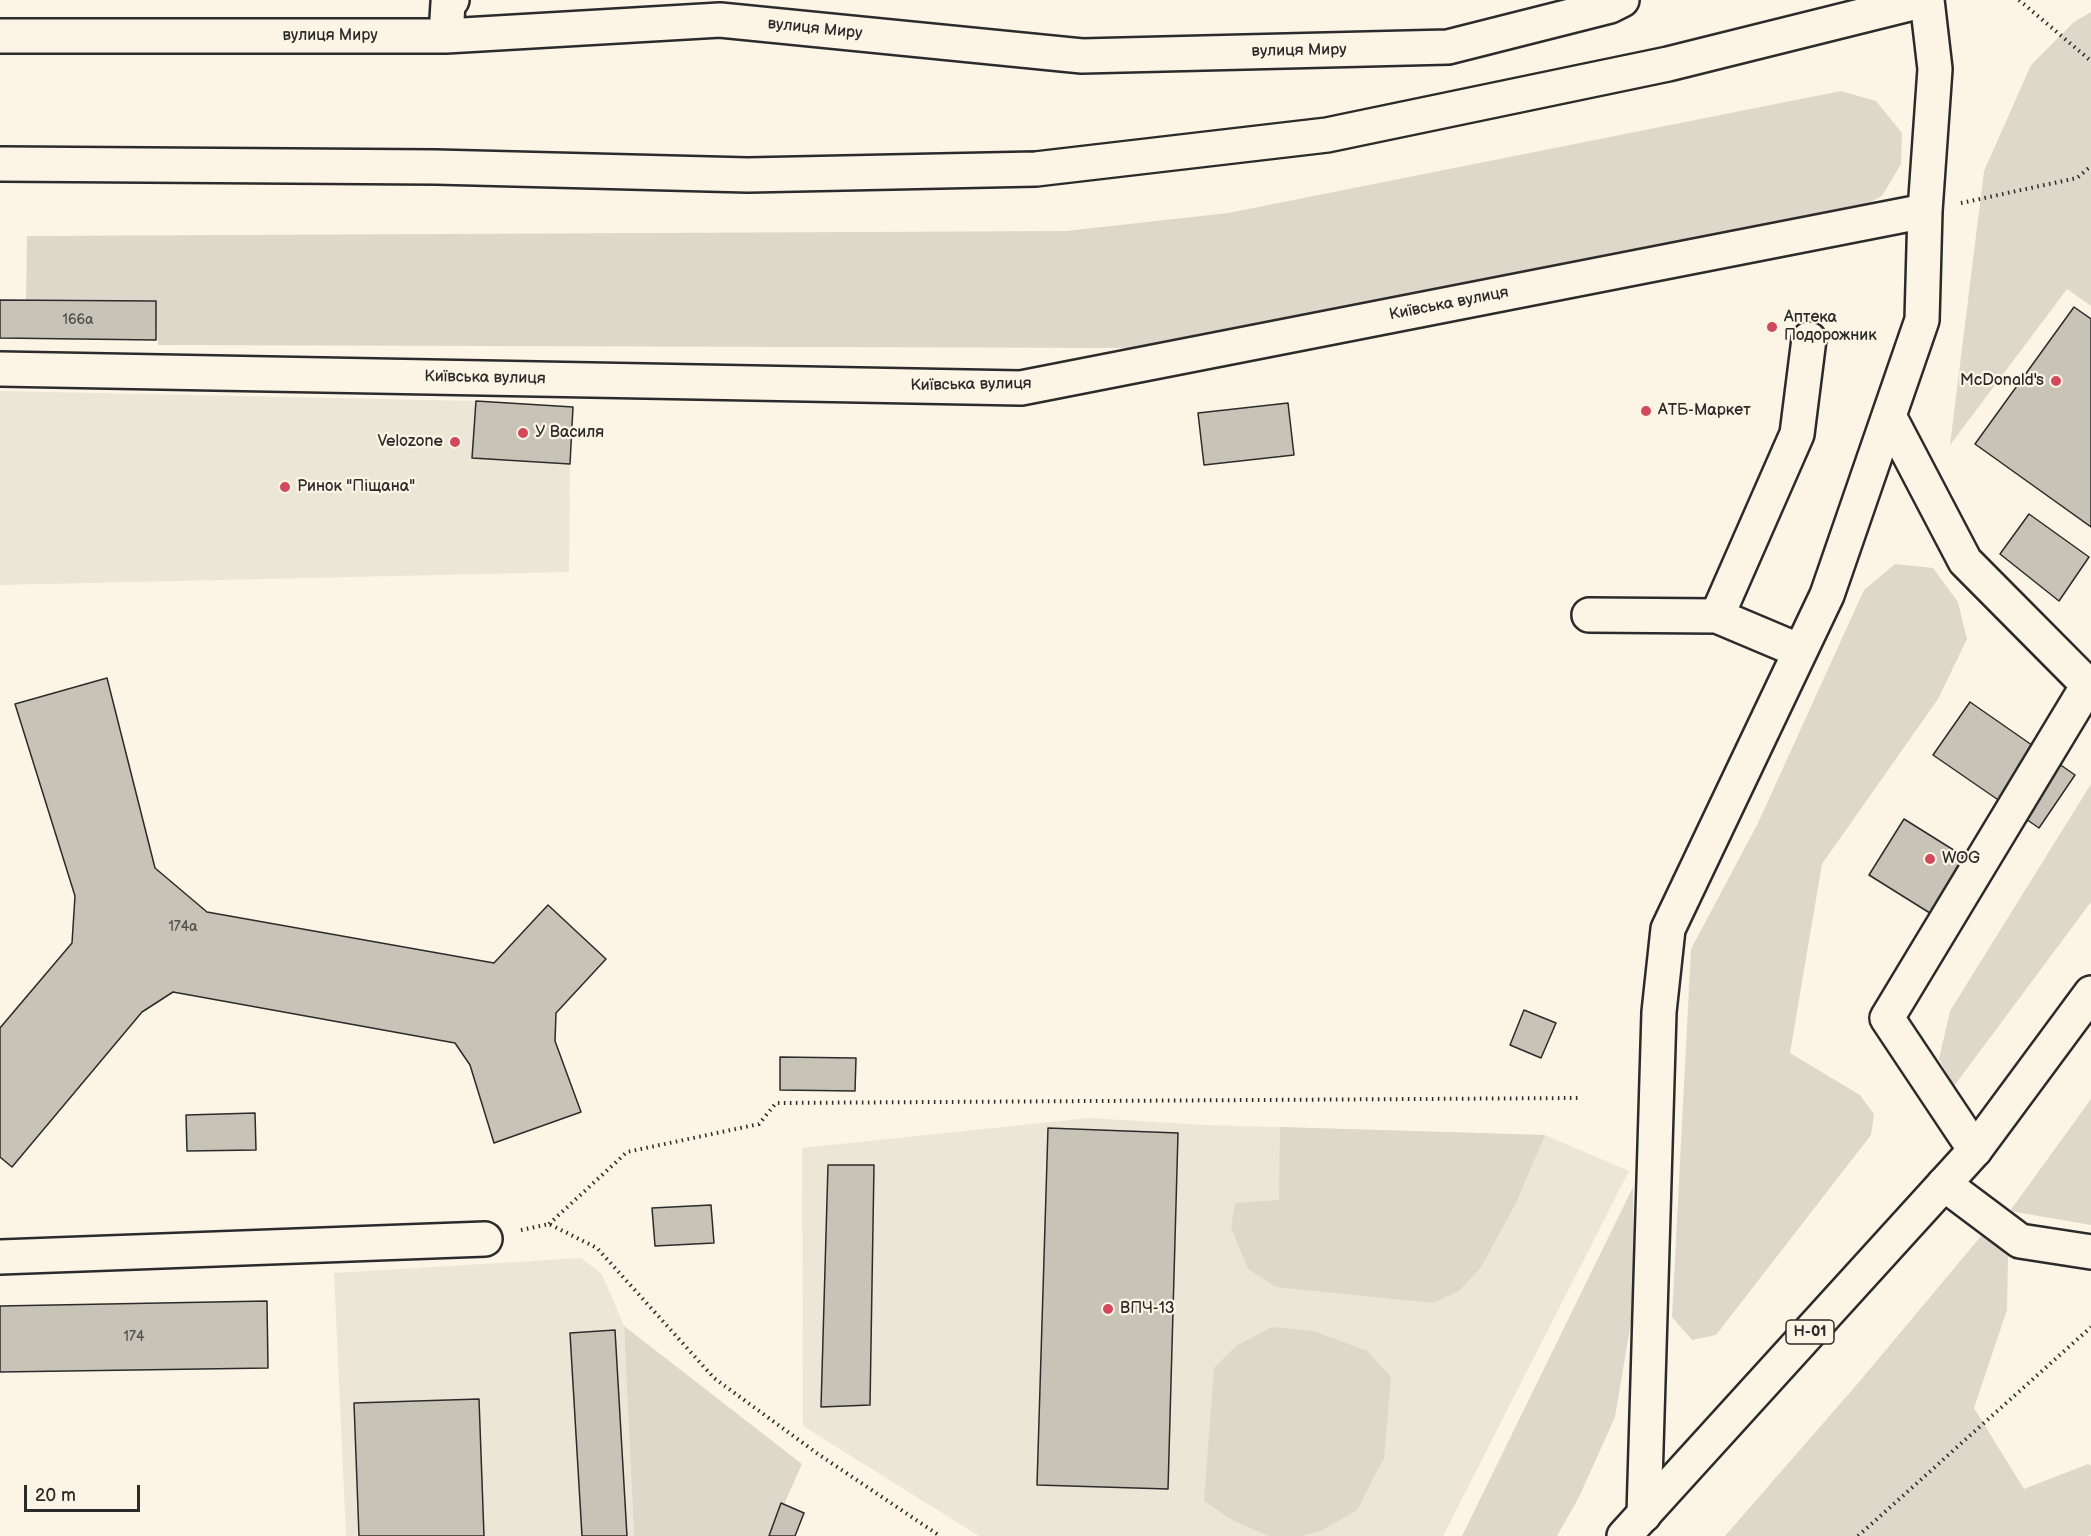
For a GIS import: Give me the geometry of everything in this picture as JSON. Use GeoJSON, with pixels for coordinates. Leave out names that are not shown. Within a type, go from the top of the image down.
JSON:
{"type":"FeatureCollection","features":[{"type":"Feature","properties":{"kind":"street"},"geometry":{"type":"LineString","coordinates":[[446,36],[448,3],[452,0]]}},
{"type":"Feature","properties":{"kind":"street","name":"вулиця Миру"},"geometry":{"type":"LineString","coordinates":[[0,36],[446,36],[720,20],[1082,56],[1448,47],[1610,6],[1622,0]]}},
{"type":"Feature","properties":{"kind":"street"},"geometry":{"type":"LineString","coordinates":[[0,164],[436,167],[748,175],[1036,169],[1328,135],[1668,64],[1926,0],[1935,69],[1925,211],[1922,320],[1827,595],[1668,929],[1659,1012],[1634,1525]]}},
{"type":"Feature","properties":{"kind":"street","name":"Київська вулиця"},"geometry":{"type":"LineString","coordinates":[[0,369],[1021,388],[1925,211]]}},
{"type":"Feature","properties":{"kind":"street"},"geometry":{"type":"LineString","coordinates":[[1717,616],[1797,434],[1809,339]]}},
{"type":"Feature","properties":{"kind":"street"},"geometry":{"type":"LineString","coordinates":[[1889,416],[1965,561],[2090,685],[1887,1018],[1975,1150]]}},
{"type":"Feature","properties":{"kind":"street"},"geometry":{"type":"LineString","coordinates":[[1589,615],[1717,616],[1800,651]]}},
{"type":"Feature","properties":{"kind":"street","name":"Н-01"},"geometry":{"type":"LineString","coordinates":[[1634,1525],[1975,1150],[2091,993]]}},
{"type":"Feature","properties":{"kind":"street"},"geometry":{"type":"LineString","coordinates":[[1944,1184],[2020,1240],[2091,1252]]}},
{"type":"Feature","properties":{"kind":"street"},"geometry":{"type":"LineString","coordinates":[[0,1257],[485,1239]]}},
{"type":"Feature","properties":{"kind":"path"},"geometry":{"type":"LineString","coordinates":[[2019,0],[2091,61]]}},
{"type":"Feature","properties":{"kind":"path"},"geometry":{"type":"LineString","coordinates":[[1925,211],[2077,178],[2091,166]]}},
{"type":"Feature","properties":{"kind":"path"},"geometry":{"type":"LineString","coordinates":[[485,1239],[549,1224],[627,1152],[759,1124],[776,1103],[1578,1098]]}},
{"type":"Feature","properties":{"kind":"path"},"geometry":{"type":"LineString","coordinates":[[549,1224],[597,1248],[714,1378],[818,1454],[940,1536]]}},
{"type":"Feature","properties":{"kind":"path"},"geometry":{"type":"LineString","coordinates":[[1858,1536],[2091,1327]]}},
{"type":"Feature","properties":{"kind":"shaded area"},"geometry":{"type":"Polygon","coordinates":[[[2091,12],[2091,306],[2067,289],[1950,445],[1984,171],[2031,65],[2074,22],[2091,12]]]}},
{"type":"Feature","properties":{"kind":"shaded area"},"geometry":{"type":"Polygon","coordinates":[[[1841,91],[1876,101],[1902,133],[1901,164],[1882,196],[1859,208],[1133,348],[158,345],[155,300],[26,301],[27,236],[1066,231],[1228,213],[1841,91]]]}},
{"type":"Feature","properties":{"kind":"shaded area","name":"Ринок \"Піщана\""},"geometry":{"type":"Polygon","coordinates":[[[0,391],[476,401],[472,458],[570,464],[569,572],[0,585],[0,391]]]}},
{"type":"Feature","properties":{"kind":"shaded area"},"geometry":{"type":"Polygon","coordinates":[[[1895,564],[1933,568],[1958,602],[1967,639],[1938,699],[1822,864],[1790,1053],[1860,1095],[1874,1114],[1871,1135],[1716,1335],[1692,1340],[1672,1317],[1691,949],[1758,823],[1864,590],[1895,564]]]}},
{"type":"Feature","properties":{"kind":"shaded area"},"geometry":{"type":"Polygon","coordinates":[[[2091,784],[2091,902],[1954,1086],[1939,1059],[1950,1011],[2091,784]]]}},
{"type":"Feature","properties":{"kind":"shaded area"},"geometry":{"type":"Polygon","coordinates":[[[2091,1099],[2091,1225],[2010,1211],[2091,1099]]]}},
{"type":"Feature","properties":{"kind":"shaded area"},"geometry":{"type":"Polygon","coordinates":[[[1089,1118],[1205,1125],[1545,1135],[1629,1171],[1443,1536],[979,1536],[803,1426],[802,1148],[1089,1118]]]}},
{"type":"Feature","properties":{"kind":"shaded area"},"geometry":{"type":"Polygon","coordinates":[[[1280,1127],[1545,1135],[1516,1203],[1481,1267],[1459,1291],[1433,1303],[1276,1287],[1248,1269],[1231,1227],[1235,1203],[1279,1200],[1280,1127]]]}},
{"type":"Feature","properties":{"kind":"shaded area"},"geometry":{"type":"Polygon","coordinates":[[[1633,1187],[1634,1304],[1615,1417],[1579,1497],[1557,1536],[1462,1536],[1633,1187]]]}},
{"type":"Feature","properties":{"kind":"shaded area"},"geometry":{"type":"Polygon","coordinates":[[[1987,1229],[2008,1257],[2007,1310],[1974,1408],[2024,1489],[2088,1464],[2091,1466],[2091,1534],[2088,1536],[1725,1536],[1859,1382],[1987,1229]]]}},
{"type":"Feature","properties":{"kind":"shaded area"},"geometry":{"type":"Polygon","coordinates":[[[581,1258],[602,1274],[624,1326],[634,1536],[346,1536],[334,1273],[581,1258]]]}},
{"type":"Feature","properties":{"kind":"shaded area"},"geometry":{"type":"Polygon","coordinates":[[[624,1326],[802,1464],[770,1536],[634,1536],[624,1326]]]}},
{"type":"Feature","properties":{"kind":"shaded area"},"geometry":{"type":"Polygon","coordinates":[[[1272,1327],[1314,1331],[1367,1351],[1391,1377],[1384,1458],[1357,1510],[1321,1531],[1300,1536],[1269,1536],[1232,1520],[1204,1501],[1214,1368],[1236,1346],[1272,1327]]]}},
{"type":"Feature","properties":{"kind":"building"},"geometry":{"type":"Polygon","coordinates":[[[0,300],[156,301],[156,340],[0,338],[0,300]]]}},
{"type":"Feature","properties":{"kind":"building","name":"McDonald's"},"geometry":{"type":"Polygon","coordinates":[[[2074,307],[2091,319],[2091,527],[1975,444],[2074,307]]]}},
{"type":"Feature","properties":{"kind":"building","name":"У Василя"},"geometry":{"type":"Polygon","coordinates":[[[476,401],[573,407],[570,464],[472,458],[476,401]]]}},
{"type":"Feature","properties":{"kind":"building"},"geometry":{"type":"Polygon","coordinates":[[[1288,403],[1294,455],[1204,465],[1198,413],[1288,403]]]}},
{"type":"Feature","properties":{"kind":"building"},"geometry":{"type":"Polygon","coordinates":[[[2029,514],[2089,557],[2059,601],[2000,554],[2029,514]]]}},
{"type":"Feature","properties":{"kind":"building"},"geometry":{"type":"Polygon","coordinates":[[[107,678],[155,868],[207,912],[494,963],[548,905],[606,959],[556,1013],[555,1041],[581,1112],[494,1143],[470,1065],[455,1043],[173,992],[142,1012],[12,1167],[0,1157],[0,1028],[72,943],[75,896],[15,704],[107,678]]]}},
{"type":"Feature","properties":{"kind":"building"},"geometry":{"type":"Polygon","coordinates":[[[1970,702],[2075,775],[2039,828],[1933,755],[1970,702]]]}},
{"type":"Feature","properties":{"kind":"building"},"geometry":{"type":"Polygon","coordinates":[[[1904,819],[1968,859],[1933,915],[1869,875],[1904,819]]]}},
{"type":"Feature","properties":{"kind":"building"},"geometry":{"type":"Polygon","coordinates":[[[1524,1010],[1556,1023],[1541,1058],[1510,1045],[1524,1010]]]}},
{"type":"Feature","properties":{"kind":"building"},"geometry":{"type":"Polygon","coordinates":[[[780,1057],[856,1058],[855,1091],[780,1090],[780,1057]]]}},
{"type":"Feature","properties":{"kind":"building"},"geometry":{"type":"Polygon","coordinates":[[[255,1113],[256,1150],[187,1151],[186,1115],[255,1113]]]}},
{"type":"Feature","properties":{"kind":"building","name":"ВПЧ-13"},"geometry":{"type":"Polygon","coordinates":[[[1048,1128],[1178,1133],[1168,1489],[1037,1485],[1048,1128]]]}},
{"type":"Feature","properties":{"kind":"building"},"geometry":{"type":"Polygon","coordinates":[[[828,1165],[874,1165],[870,1405],[821,1407],[828,1165]]]}},
{"type":"Feature","properties":{"kind":"building"},"geometry":{"type":"Polygon","coordinates":[[[711,1205],[714,1243],[655,1246],[652,1208],[711,1205]]]}},
{"type":"Feature","properties":{"kind":"building"},"geometry":{"type":"Polygon","coordinates":[[[267,1301],[268,1368],[0,1372],[0,1306],[267,1301]]]}},
{"type":"Feature","properties":{"kind":"building"},"geometry":{"type":"Polygon","coordinates":[[[615,1330],[627,1536],[582,1536],[570,1333],[615,1330]]]}},
{"type":"Feature","properties":{"kind":"building"},"geometry":{"type":"Polygon","coordinates":[[[479,1399],[484,1536],[359,1536],[354,1403],[479,1399]]]}},
{"type":"Feature","properties":{"kind":"building"},"geometry":{"type":"Polygon","coordinates":[[[781,1503],[804,1513],[795,1536],[769,1536],[781,1503]]]}},
{"type":"Feature","properties":{"kind":"place","name":"Аптека Подорожник"},"geometry":{"type":"Point","coordinates":[1772,327]}},
{"type":"Feature","properties":{"kind":"place","name":"McDonald's"},"geometry":{"type":"Point","coordinates":[2056,381]}},
{"type":"Feature","properties":{"kind":"place","name":"АТБ-Маркет"},"geometry":{"type":"Point","coordinates":[1646,411]}},
{"type":"Feature","properties":{"kind":"place","name":"У Василя"},"geometry":{"type":"Point","coordinates":[523,433]}},
{"type":"Feature","properties":{"kind":"place","name":"Velozone"},"geometry":{"type":"Point","coordinates":[455,442]}},
{"type":"Feature","properties":{"kind":"place","name":"Ринок \"Піщана\""},"geometry":{"type":"Point","coordinates":[285,487]}},
{"type":"Feature","properties":{"kind":"place","name":"WOG"},"geometry":{"type":"Point","coordinates":[1930,859]}},
{"type":"Feature","properties":{"kind":"place","name":"ВПЧ-13"},"geometry":{"type":"Point","coordinates":[1108,1309]}}]}
